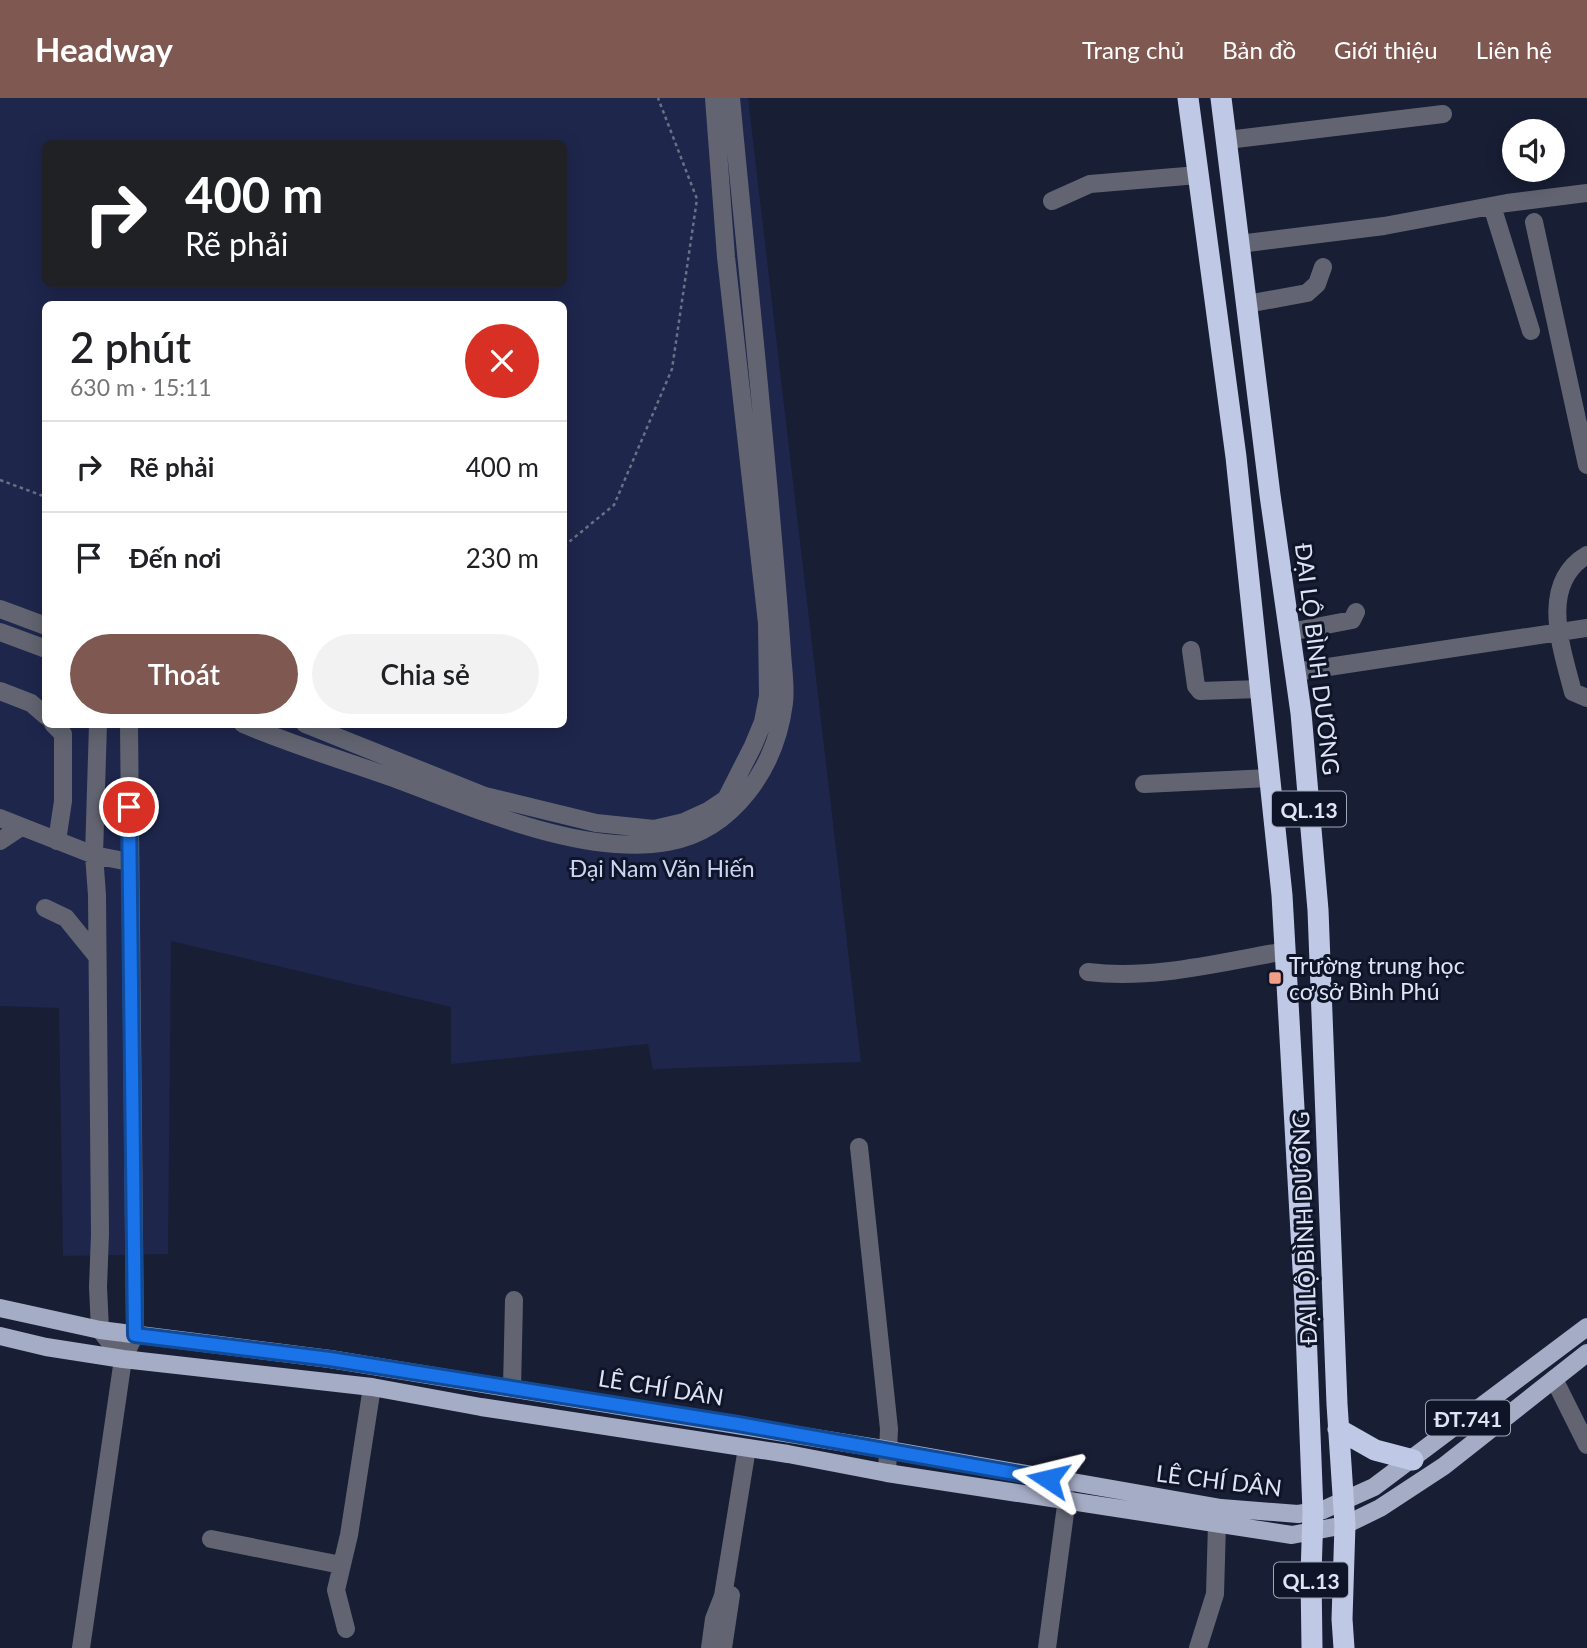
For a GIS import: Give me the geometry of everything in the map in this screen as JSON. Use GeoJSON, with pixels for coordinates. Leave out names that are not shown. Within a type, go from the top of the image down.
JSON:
{"type":"FeatureCollection","features":[{"type":"Feature","properties":{"kind":"highway","name":"ĐẠI LỘ BÌNH DƯƠNG"},"geometry":{"type":"LineString","coordinates":[[1188,98],[1236,457],[1286,951],[1313,1522],[1312,1648]]}},
{"type":"Feature","properties":{"kind":"highway","name":"ĐẠI LỘ BÌNH DƯƠNG"},"geometry":{"type":"LineString","coordinates":[[1221,98],[1295,672],[1318,910],[1338,1429],[1345,1525],[1343,1648]]}},
{"type":"Feature","properties":{"kind":"highway"},"geometry":{"type":"LineString","coordinates":[[1290,1027],[1323,1025]]}},
{"type":"Feature","properties":{"kind":"highway"},"geometry":{"type":"LineString","coordinates":[[1338,1429],[1375,1450],[1413,1460]]}},
{"type":"Feature","properties":{"kind":"main road","name":"LÊ CHÍ DÂN"},"geometry":{"type":"LineString","coordinates":[[0,1308],[100,1330],[330,1359],[889,1450],[1221,1508],[1298,1514],[1313,1522]]}},
{"type":"Feature","properties":{"kind":"main road","name":"ĐT.741"},"geometry":{"type":"LineString","coordinates":[[1343,1503],[1374,1488],[1413,1460],[1587,1327]]}},
{"type":"Feature","properties":{"kind":"main road","name":"LÊ CHÍ DÂN"},"geometry":{"type":"LineString","coordinates":[[0,1336],[46,1347],[123,1359],[372,1387],[887,1473],[1279,1534],[1313,1522]]}},
{"type":"Feature","properties":{"kind":"main road","name":"ĐT.741"},"geometry":{"type":"LineString","coordinates":[[1345,1525],[1380,1508],[1444,1466],[1587,1353]]}},
{"type":"Feature","properties":{"kind":"main road"},"geometry":{"type":"LineString","coordinates":[[1313,1522],[1343,1503]]}},
{"type":"Feature","properties":{"kind":"main road"},"geometry":{"type":"LineString","coordinates":[[1313,1522],[1345,1525]]}},
{"type":"Feature","properties":{"kind":"street"},"geometry":{"type":"LineString","coordinates":[[315,728],[485,796],[596,823],[654,829],[684,822],[726,799],[763,722],[768,696],[768,660],[767,623],[726,257],[714,98]]}},
{"type":"Feature","properties":{"kind":"street"},"geometry":{"type":"LineString","coordinates":[[254,728],[521,824],[572,838],[628,844],[666,843],[690,836],[717,823],[757,781],[771,751],[784,701],[769,495],[731,98]]}},
{"type":"Feature","properties":{"kind":"street"},"geometry":{"type":"LineString","coordinates":[[1227,140],[1443,114]]}},
{"type":"Feature","properties":{"kind":"street"},"geometry":{"type":"LineString","coordinates":[[1052,201],[1090,184],[1198,174]]}},
{"type":"Feature","properties":{"kind":"street"},"geometry":{"type":"LineString","coordinates":[[1240,244],[1384,226],[1492,206],[1587,193]]}},
{"type":"Feature","properties":{"kind":"street"},"geometry":{"type":"LineString","coordinates":[[1492,206],[1531,331]]}},
{"type":"Feature","properties":{"kind":"street"},"geometry":{"type":"LineString","coordinates":[[1534,222],[1587,465]]}},
{"type":"Feature","properties":{"kind":"street"},"geometry":{"type":"LineString","coordinates":[[1247,304],[1307,293],[1318,284],[1323,267]]}},
{"type":"Feature","properties":{"kind":"street"},"geometry":{"type":"LineString","coordinates":[[1587,555],[1576,562],[1564,578],[1556,620],[1573,692],[1587,698]]}},
{"type":"Feature","properties":{"kind":"street"},"geometry":{"type":"LineString","coordinates":[[0,609],[42,625]]}},
{"type":"Feature","properties":{"kind":"street"},"geometry":{"type":"LineString","coordinates":[[1290,632],[1352,620],[1356,612]]}},
{"type":"Feature","properties":{"kind":"street"},"geometry":{"type":"LineString","coordinates":[[1295,672],[1587,628]]}},
{"type":"Feature","properties":{"kind":"street"},"geometry":{"type":"LineString","coordinates":[[0,632],[42,648]]}},
{"type":"Feature","properties":{"kind":"street"},"geometry":{"type":"LineString","coordinates":[[1191,650],[1196,686],[1200,691],[1260,689]]}},
{"type":"Feature","properties":{"kind":"street"},"geometry":{"type":"LineString","coordinates":[[0,691],[31,703],[42,713]]}},
{"type":"Feature","properties":{"kind":"street"},"geometry":{"type":"LineString","coordinates":[[57,728],[62,734],[62,801],[57,841]]}},
{"type":"Feature","properties":{"kind":"street"},"geometry":{"type":"LineString","coordinates":[[98,728],[94,855],[97,895],[100,1234],[98,1287],[100,1330],[123,1359]]}},
{"type":"Feature","properties":{"kind":"street"},"geometry":{"type":"LineString","coordinates":[[81,1648],[123,1359],[135,1335],[129,728]]}},
{"type":"Feature","properties":{"kind":"street"},"geometry":{"type":"LineString","coordinates":[[1144,784],[1269,778]]}},
{"type":"Feature","properties":{"kind":"street"},"geometry":{"type":"LineString","coordinates":[[0,818],[94,855],[129,862]]}},
{"type":"Feature","properties":{"kind":"street"},"geometry":{"type":"LineString","coordinates":[[0,841],[21,827]]}},
{"type":"Feature","properties":{"kind":"street"},"geometry":{"type":"LineString","coordinates":[[46,908],[66,918],[96,955]]}},
{"type":"Feature","properties":{"kind":"street"},"geometry":{"type":"LineString","coordinates":[[1088,972],[1119,976],[1175,971],[1286,951]]}},
{"type":"Feature","properties":{"kind":"street"},"geometry":{"type":"LineString","coordinates":[[859,1147],[880,1329],[889,1450],[887,1473]]}},
{"type":"Feature","properties":{"kind":"street"},"geometry":{"type":"LineString","coordinates":[[512,1388],[514,1300]]}},
{"type":"Feature","properties":{"kind":"street"},"geometry":{"type":"LineString","coordinates":[[1554,1379],[1587,1445]]}},
{"type":"Feature","properties":{"kind":"street"},"geometry":{"type":"LineString","coordinates":[[346,1629],[336,1590],[349,1535],[372,1387]]}},
{"type":"Feature","properties":{"kind":"street"},"geometry":{"type":"LineString","coordinates":[[710,1648],[714,1619],[723,1596],[747,1448]]}},
{"type":"Feature","properties":{"kind":"street"},"geometry":{"type":"LineString","coordinates":[[723,1648],[742,1515],[739,1498]]}},
{"type":"Feature","properties":{"kind":"street"},"geometry":{"type":"LineString","coordinates":[[1047,1648],[1067,1499]]}},
{"type":"Feature","properties":{"kind":"street"},"geometry":{"type":"LineString","coordinates":[[1198,1648],[1215,1594],[1217,1524]]}},
{"type":"Feature","properties":{"kind":"street"},"geometry":{"type":"LineString","coordinates":[[211,1539],[341,1565]]}},
{"type":"Feature","properties":{"kind":"path"},"geometry":{"type":"LineString","coordinates":[[567,544],[614,505],[672,369],[696,199],[658,98]]}},
{"type":"Feature","properties":{"kind":"path"},"geometry":{"type":"LineString","coordinates":[[0,480],[42,496]]}},
{"type":"Feature","properties":{"kind":"green space","name":"Đại Nam Văn Hiến"},"geometry":{"type":"Polygon","coordinates":[[[0,98],[748,98],[861,1062],[653,1069],[648,1044],[451,1064],[451,1007],[171,941],[168,1254],[63,1256],[59,1008],[0,1006],[0,98]]]}},
{"type":"Feature","properties":{"kind":"place","name":"Trường trung học cơ sở Bình Phú"},"geometry":{"type":"Point","coordinates":[1275,978]}},
{"type":"Feature","properties":{"kind":"route"},"geometry":{"type":"LineString","coordinates":[[129,807],[135,1335],[330,1359],[738,1424],[1048,1479]]}}]}
